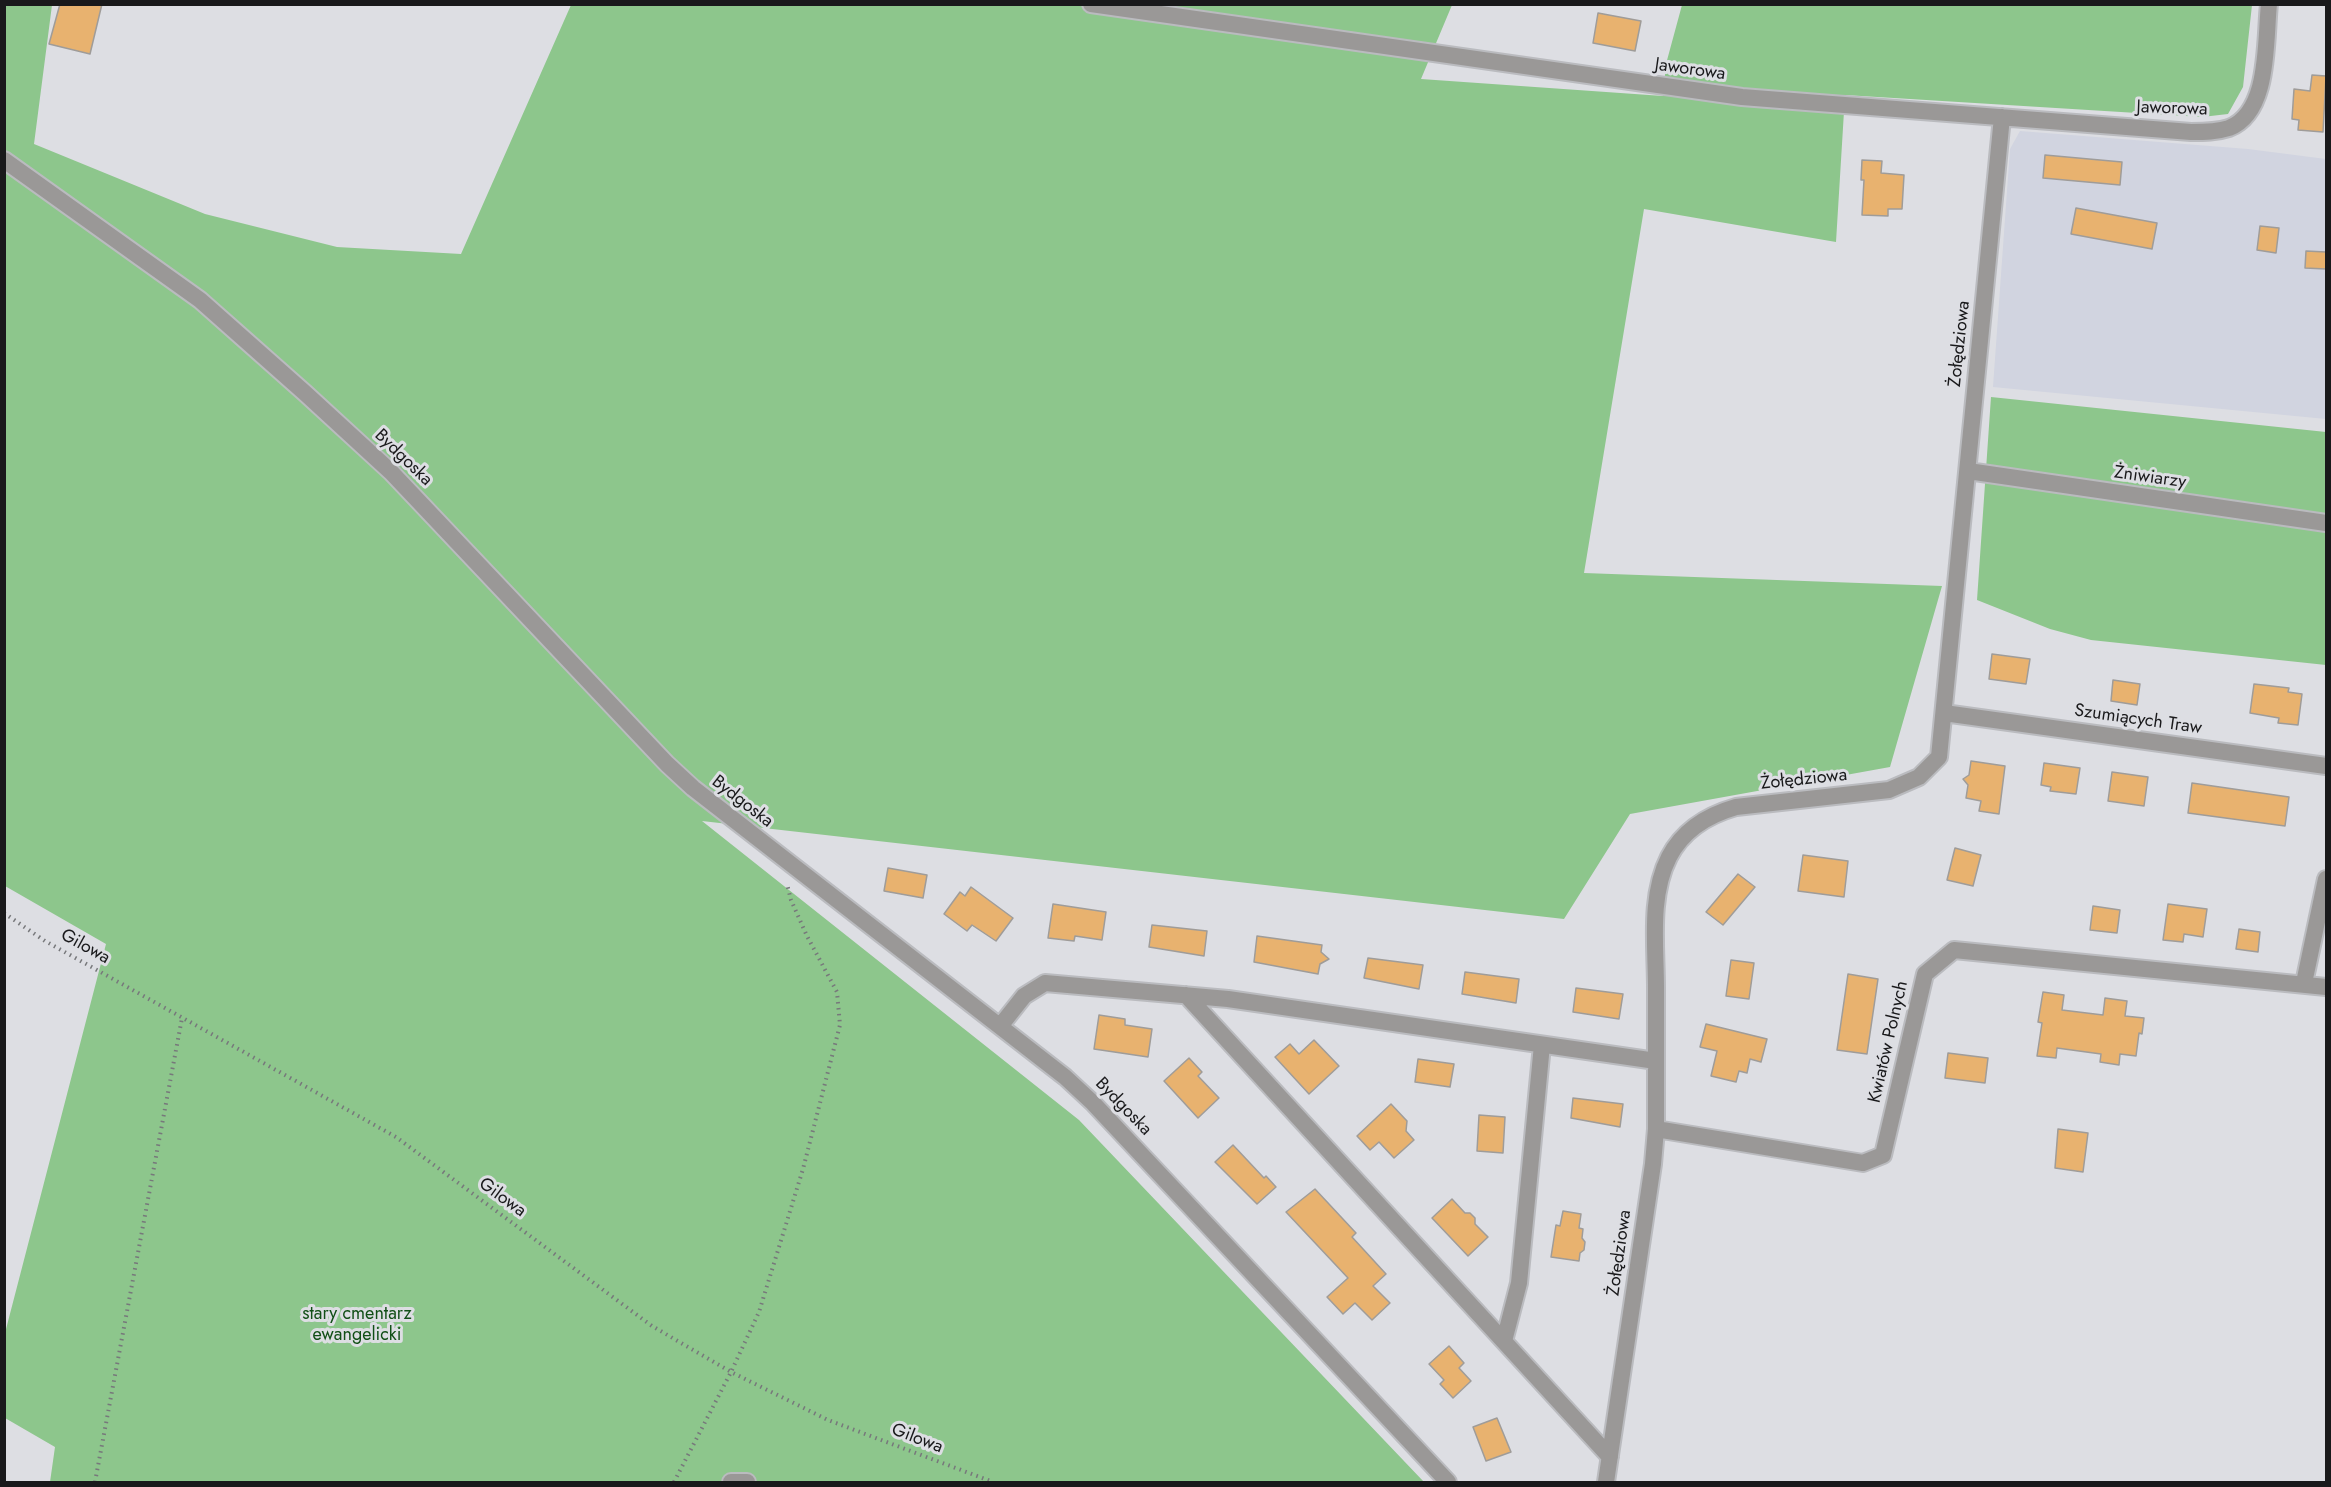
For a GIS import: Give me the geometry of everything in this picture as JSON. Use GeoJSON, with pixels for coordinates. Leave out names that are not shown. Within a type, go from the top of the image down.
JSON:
{"type":"FeatureCollection","features":[{"type":"Feature","properties":{"kind":"street","name":"Jaworowa"},"geometry":{"type":"LineString","coordinates":[[1091,4],[1743,97],[2191,132],[2229,128],[2251,110],[2261,82],[2269,4]]}},
{"type":"Feature","properties":{"kind":"street","name":"Żołędziowa"},"geometry":{"type":"LineString","coordinates":[[1606,1482],[1656,1129],[1656,914],[1658,894],[1669,857],[1691,829],[1719,812],[1736,807],[1889,790],[1919,777],[1939,757],[2002,117]]}},
{"type":"Feature","properties":{"kind":"street","name":"Bydgoska"},"geometry":{"type":"LineString","coordinates":[[4,160],[200,300],[238,332],[391,472],[667,764],[693,788],[787,863],[1001,1025],[1094,1103],[1448,1482]]}},
{"type":"Feature","properties":{"kind":"street","name":"Żniwiarzy"},"geometry":{"type":"LineString","coordinates":[[1968,471],[2326,522]]}},
{"type":"Feature","properties":{"kind":"street","name":"Szumiących Traw"},"geometry":{"type":"LineString","coordinates":[[1944,713],[2326,766]]}},
{"type":"Feature","properties":{"kind":"street"},"geometry":{"type":"LineString","coordinates":[[2304,983],[2326,879]]}},
{"type":"Feature","properties":{"kind":"street","name":"Kwiatów Polnych"},"geometry":{"type":"LineString","coordinates":[[1656,1129],[1863,1163],[1883,1155],[1925,974],[1954,950],[2304,983],[2326,987]]}},
{"type":"Feature","properties":{"kind":"street"},"geometry":{"type":"LineString","coordinates":[[1001,1025],[1024,996],[1045,983],[1228,999],[1656,1061]]}},
{"type":"Feature","properties":{"kind":"street"},"geometry":{"type":"LineString","coordinates":[[1186,995],[1610,1457]]}},
{"type":"Feature","properties":{"kind":"street"},"geometry":{"type":"LineString","coordinates":[[1504,1341],[1519,1283],[1542,1045]]}},
{"type":"Feature","properties":{"kind":"street"},"geometry":{"type":"LineString","coordinates":[[731,1482],[747,1482]]}},
{"type":"Feature","properties":{"kind":"path"},"geometry":{"type":"LineString","coordinates":[[674,1482],[731,1372],[759,1311],[803,1169],[840,1025],[837,992],[811,945],[791,900],[786,879],[787,863]]}},
{"type":"Feature","properties":{"kind":"path","name":"Gilowa"},"geometry":{"type":"LineString","coordinates":[[4,913],[45,941],[396,1137],[652,1326],[731,1372],[828,1420],[993,1482]]}},
{"type":"Feature","properties":{"kind":"path"},"geometry":{"type":"LineString","coordinates":[[95,1482],[182,1017]]}},
{"type":"Feature","properties":{"kind":"shaded area"},"geometry":{"type":"Polygon","coordinates":[[[2020,131],[2248,149],[2326,159],[2326,419],[1993,387],[2010,149],[2020,131]]]}},
{"type":"Feature","properties":{"kind":"green space","name":"stary cmentarz ewangelicki"},"geometry":{"type":"Polygon","coordinates":[[[5,5],[52,5],[34,144],[205,214],[337,247],[461,254],[571,5],[1452,5],[1421,79],[1663,96],[1666,64],[1682,5],[2252,5],[2243,87],[2228,114],[2202,117],[1845,95],[1836,242],[1644,209],[1584,573],[1942,586],[1890,767],[1630,814],[1564,919],[702,821],[1079,1120],[1424,1482],[50,1482],[55,1447],[5,1418],[5,1333],[106,944],[5,886],[5,5]]]}},
{"type":"Feature","properties":{"kind":"green space"},"geometry":{"type":"Polygon","coordinates":[[[1991,397],[2326,432],[2326,665],[2091,640],[2050,629],[1977,600],[1991,397]]]}},
{"type":"Feature","properties":{"kind":"building"},"geometry":{"type":"Polygon","coordinates":[[[60,4],[102,4],[90,54],[49,44],[60,4]]]}},
{"type":"Feature","properties":{"kind":"building"},"geometry":{"type":"Polygon","coordinates":[[[1598,13],[1641,21],[1635,51],[1593,43],[1598,13]]]}},
{"type":"Feature","properties":{"kind":"building"},"geometry":{"type":"Polygon","coordinates":[[[2312,75],[2326,76],[2323,132],[2298,130],[2299,120],[2292,119],[2294,89],[2310,91],[2312,75]]]}},
{"type":"Feature","properties":{"kind":"building"},"geometry":{"type":"Polygon","coordinates":[[[2045,155],[2122,162],[2120,185],[2043,178],[2045,155]]]}},
{"type":"Feature","properties":{"kind":"building"},"geometry":{"type":"Polygon","coordinates":[[[1862,160],[1882,161],[1881,173],[1904,175],[1902,209],[1888,209],[1888,216],[1862,215],[1864,180],[1861,180],[1862,160]]]}},
{"type":"Feature","properties":{"kind":"building"},"geometry":{"type":"Polygon","coordinates":[[[2076,208],[2157,223],[2152,249],[2071,234],[2076,208]]]}},
{"type":"Feature","properties":{"kind":"building"},"geometry":{"type":"Polygon","coordinates":[[[2260,226],[2279,228],[2276,253],[2257,250],[2260,226]]]}},
{"type":"Feature","properties":{"kind":"building"},"geometry":{"type":"Polygon","coordinates":[[[2306,251],[2326,252],[2326,269],[2305,268],[2306,251]]]}},
{"type":"Feature","properties":{"kind":"building"},"geometry":{"type":"Polygon","coordinates":[[[1992,654],[2030,659],[2026,684],[1989,679],[1992,654]]]}},
{"type":"Feature","properties":{"kind":"building"},"geometry":{"type":"Polygon","coordinates":[[[2113,680],[2140,684],[2137,705],[2111,701],[2113,680]]]}},
{"type":"Feature","properties":{"kind":"building"},"geometry":{"type":"Polygon","coordinates":[[[2254,684],[2289,688],[2288,692],[2302,694],[2298,725],[2278,723],[2279,718],[2250,713],[2254,684]]]}},
{"type":"Feature","properties":{"kind":"building"},"geometry":{"type":"Polygon","coordinates":[[[1971,761],[2005,766],[1999,814],[1979,811],[1981,801],[1966,798],[1968,785],[1963,779],[1969,775],[1971,761]]]}},
{"type":"Feature","properties":{"kind":"building"},"geometry":{"type":"Polygon","coordinates":[[[2044,763],[2080,768],[2076,794],[2050,791],[2051,787],[2041,785],[2044,763]]]}},
{"type":"Feature","properties":{"kind":"building"},"geometry":{"type":"Polygon","coordinates":[[[2112,772],[2148,777],[2144,806],[2108,801],[2112,772]]]}},
{"type":"Feature","properties":{"kind":"building"},"geometry":{"type":"Polygon","coordinates":[[[2192,783],[2289,797],[2285,826],[2188,813],[2192,783]]]}},
{"type":"Feature","properties":{"kind":"building"},"geometry":{"type":"Polygon","coordinates":[[[1955,848],[1981,855],[1973,886],[1947,880],[1955,848]]]}},
{"type":"Feature","properties":{"kind":"building"},"geometry":{"type":"Polygon","coordinates":[[[1803,855],[1848,861],[1844,897],[1798,891],[1803,855]]]}},
{"type":"Feature","properties":{"kind":"building"},"geometry":{"type":"Polygon","coordinates":[[[888,868],[927,875],[923,898],[884,891],[888,868]]]}},
{"type":"Feature","properties":{"kind":"building"},"geometry":{"type":"Polygon","coordinates":[[[1738,874],[1755,887],[1723,925],[1706,912],[1738,874]]]}},
{"type":"Feature","properties":{"kind":"building"},"geometry":{"type":"Polygon","coordinates":[[[971,887],[1013,918],[996,941],[972,925],[967,931],[944,914],[960,892],[965,896],[971,887]]]}},
{"type":"Feature","properties":{"kind":"building"},"geometry":{"type":"Polygon","coordinates":[[[1053,904],[1106,912],[1102,940],[1075,936],[1074,941],[1048,938],[1053,904]]]}},
{"type":"Feature","properties":{"kind":"building"},"geometry":{"type":"Polygon","coordinates":[[[2168,904],[2207,909],[2203,937],[2184,934],[2183,942],[2163,940],[2168,904]]]}},
{"type":"Feature","properties":{"kind":"building"},"geometry":{"type":"Polygon","coordinates":[[[2093,906],[2120,910],[2117,933],[2090,930],[2093,906]]]}},
{"type":"Feature","properties":{"kind":"building"},"geometry":{"type":"Polygon","coordinates":[[[1152,925],[1207,931],[1204,956],[1149,947],[1152,925]]]}},
{"type":"Feature","properties":{"kind":"building"},"geometry":{"type":"Polygon","coordinates":[[[2239,929],[2260,932],[2258,952],[2236,949],[2239,929]]]}},
{"type":"Feature","properties":{"kind":"building"},"geometry":{"type":"Polygon","coordinates":[[[1257,936],[1322,945],[1321,952],[1329,959],[1320,964],[1318,974],[1254,962],[1257,936]]]}},
{"type":"Feature","properties":{"kind":"building"},"geometry":{"type":"Polygon","coordinates":[[[1368,958],[1423,965],[1419,989],[1364,978],[1368,958]]]}},
{"type":"Feature","properties":{"kind":"building"},"geometry":{"type":"Polygon","coordinates":[[[1731,960],[1754,963],[1749,999],[1726,996],[1731,960]]]}},
{"type":"Feature","properties":{"kind":"building"},"geometry":{"type":"Polygon","coordinates":[[[1465,972],[1519,979],[1516,1003],[1462,994],[1465,972]]]}},
{"type":"Feature","properties":{"kind":"building"},"geometry":{"type":"Polygon","coordinates":[[[1848,974],[1878,979],[1867,1054],[1837,1050],[1848,974]]]}},
{"type":"Feature","properties":{"kind":"building"},"geometry":{"type":"Polygon","coordinates":[[[1576,988],[1623,994],[1619,1019],[1573,1012],[1576,988]]]}},
{"type":"Feature","properties":{"kind":"building"},"geometry":{"type":"Polygon","coordinates":[[[2043,992],[2064,995],[2062,1010],[2103,1015],[2105,998],[2127,1001],[2125,1016],[2144,1018],[2142,1034],[2139,1033],[2136,1056],[2120,1054],[2119,1065],[2100,1062],[2101,1054],[2057,1048],[2056,1058],[2037,1056],[2042,1023],[2038,1022],[2043,992]]]}},
{"type":"Feature","properties":{"kind":"building"},"geometry":{"type":"Polygon","coordinates":[[[1099,1015],[1125,1019],[1125,1025],[1152,1029],[1148,1057],[1094,1049],[1099,1015]]]}},
{"type":"Feature","properties":{"kind":"building"},"geometry":{"type":"Polygon","coordinates":[[[1706,1024],[1767,1039],[1761,1062],[1750,1059],[1747,1073],[1739,1071],[1736,1082],[1711,1076],[1717,1051],[1700,1047],[1706,1024]]]}},
{"type":"Feature","properties":{"kind":"building"},"geometry":{"type":"Polygon","coordinates":[[[1314,1040],[1339,1066],[1309,1094],[1275,1057],[1290,1044],[1299,1054],[1314,1040]]]}},
{"type":"Feature","properties":{"kind":"building"},"geometry":{"type":"Polygon","coordinates":[[[1948,1053],[1988,1058],[1985,1083],[1945,1078],[1948,1053]]]}},
{"type":"Feature","properties":{"kind":"building"},"geometry":{"type":"Polygon","coordinates":[[[1189,1058],[1202,1072],[1198,1076],[1219,1098],[1198,1118],[1164,1081],[1189,1058]]]}},
{"type":"Feature","properties":{"kind":"building"},"geometry":{"type":"Polygon","coordinates":[[[1418,1059],[1454,1064],[1450,1087],[1415,1082],[1418,1059]]]}},
{"type":"Feature","properties":{"kind":"building"},"geometry":{"type":"Polygon","coordinates":[[[1573,1098],[1623,1104],[1620,1127],[1571,1118],[1573,1098]]]}},
{"type":"Feature","properties":{"kind":"building"},"geometry":{"type":"Polygon","coordinates":[[[1391,1104],[1407,1121],[1406,1131],[1414,1140],[1394,1158],[1379,1142],[1370,1150],[1357,1136],[1391,1104]]]}},
{"type":"Feature","properties":{"kind":"building"},"geometry":{"type":"Polygon","coordinates":[[[1479,1115],[1505,1117],[1503,1153],[1477,1151],[1479,1115]]]}},
{"type":"Feature","properties":{"kind":"building"},"geometry":{"type":"Polygon","coordinates":[[[2058,1129],[2088,1133],[2083,1172],[2055,1168],[2058,1129]]]}},
{"type":"Feature","properties":{"kind":"building"},"geometry":{"type":"Polygon","coordinates":[[[1233,1145],[1264,1178],[1266,1176],[1276,1187],[1257,1204],[1215,1162],[1233,1145]]]}},
{"type":"Feature","properties":{"kind":"building"},"geometry":{"type":"Polygon","coordinates":[[[1315,1189],[1356,1233],[1352,1237],[1386,1274],[1373,1286],[1390,1303],[1372,1320],[1355,1303],[1343,1314],[1327,1297],[1348,1278],[1286,1212],[1315,1189]]]}},
{"type":"Feature","properties":{"kind":"building"},"geometry":{"type":"Polygon","coordinates":[[[1452,1199],[1465,1213],[1470,1213],[1475,1218],[1475,1224],[1488,1237],[1468,1256],[1432,1218],[1452,1199]]]}},
{"type":"Feature","properties":{"kind":"building"},"geometry":{"type":"Polygon","coordinates":[[[1563,1211],[1581,1214],[1579,1228],[1583,1229],[1582,1238],[1585,1242],[1579,1261],[1551,1257],[1556,1225],[1560,1226],[1563,1211]]]}},
{"type":"Feature","properties":{"kind":"building"},"geometry":{"type":"Polygon","coordinates":[[[1449,1346],[1464,1363],[1459,1368],[1471,1381],[1453,1398],[1440,1384],[1444,1380],[1429,1364],[1449,1346]]]}},
{"type":"Feature","properties":{"kind":"building"},"geometry":{"type":"Polygon","coordinates":[[[1497,1418],[1511,1452],[1486,1461],[1473,1427],[1497,1418]]]}}]}
